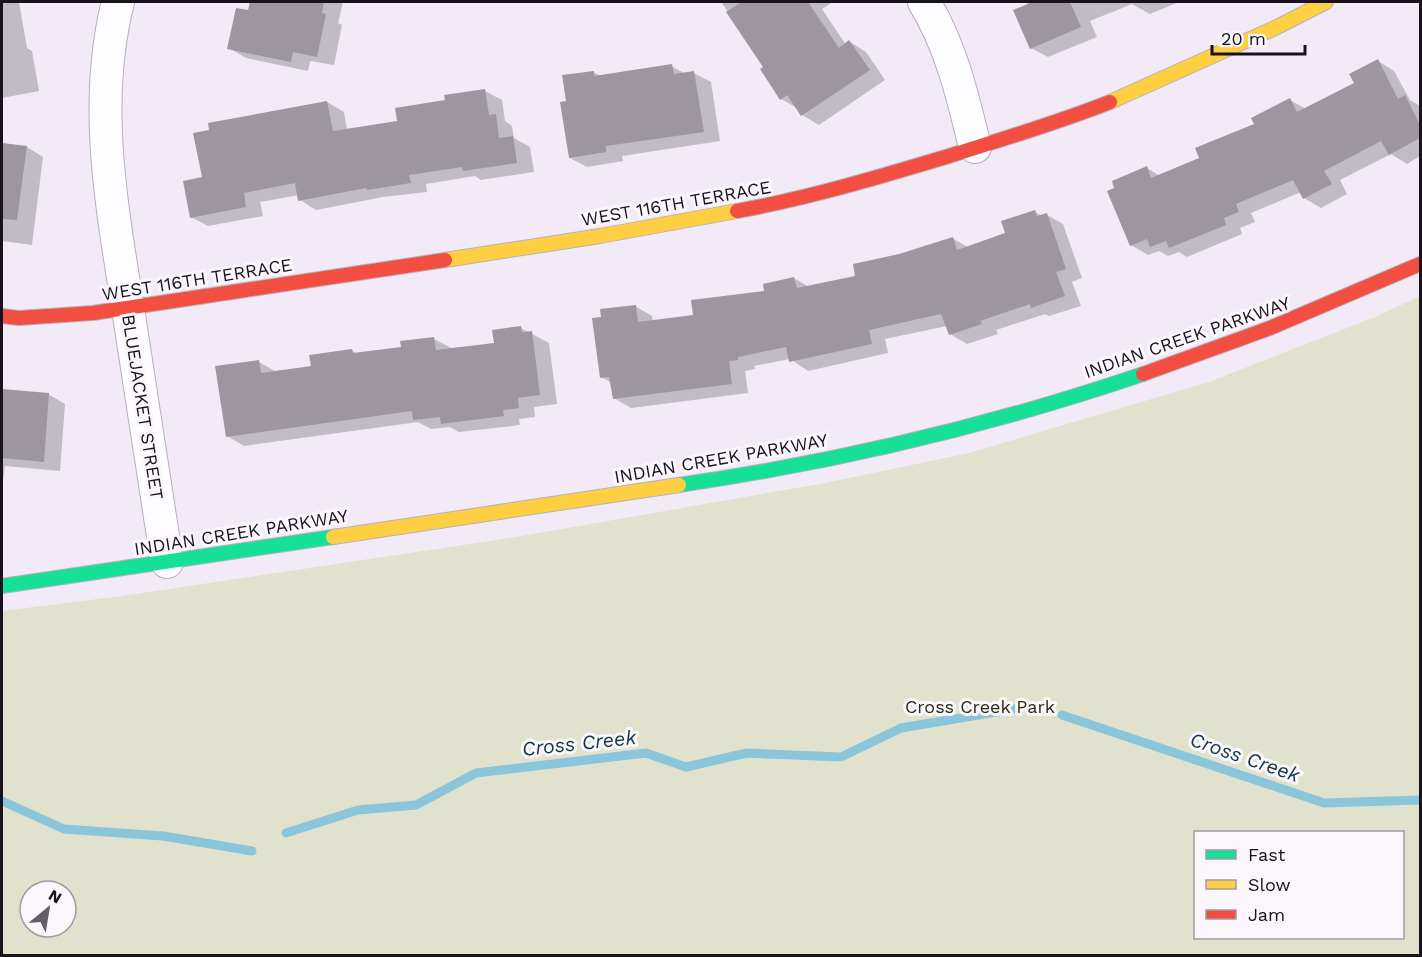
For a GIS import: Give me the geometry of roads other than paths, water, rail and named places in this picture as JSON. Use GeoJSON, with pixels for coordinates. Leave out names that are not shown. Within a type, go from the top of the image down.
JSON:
{"type":"FeatureCollection","features":[{"type":"Feature","properties":{"kind":"street","name":"BLUEJACKET STREET"},"geometry":{"type":"LineString","coordinates":[[118,2],[108,62],[105,112],[109,193],[167,562]]}},
{"type":"Feature","properties":{"kind":"street"},"geometry":{"type":"LineString","coordinates":[[924,2],[933,17],[958,78],[975,147]]}},
{"type":"Feature","properties":{"kind":"street","name":"WEST 116TH TERRACE"},"geometry":{"type":"LineString","coordinates":[[2,316],[19,318],[128,308],[600,236],[786,202],[873,179],[1062,121],[1136,92],[1326,2]]}},
{"type":"Feature","properties":{"kind":"street","name":"INDIAN CREEK PARKWAY"},"geometry":{"type":"LineString","coordinates":[[2,586],[746,475],[862,451],[1013,414],[1145,373],[1323,308],[1420,264]]}},
{"type":"Feature","properties":{"kind":"waterway","name":"Cross Creek"},"geometry":{"type":"LineString","coordinates":[[286,833],[358,810],[416,805],[476,773],[646,753],[686,767],[747,753],[841,757],[901,728],[1020,708]]}},
{"type":"Feature","properties":{"kind":"waterway","name":"Cross Creek"},"geometry":{"type":"LineString","coordinates":[[1062,715],[1324,803],[1420,800]]}},
{"type":"Feature","properties":{"kind":"waterway","name":"Cross Creek"},"geometry":{"type":"LineString","coordinates":[[2,801],[64,829],[163,836],[252,851]]}},
{"type":"Feature","properties":{"kind":"park label","name":"Cross Creek Park"},"geometry":{"type":"Point","coordinates":[980,706]}}]}
